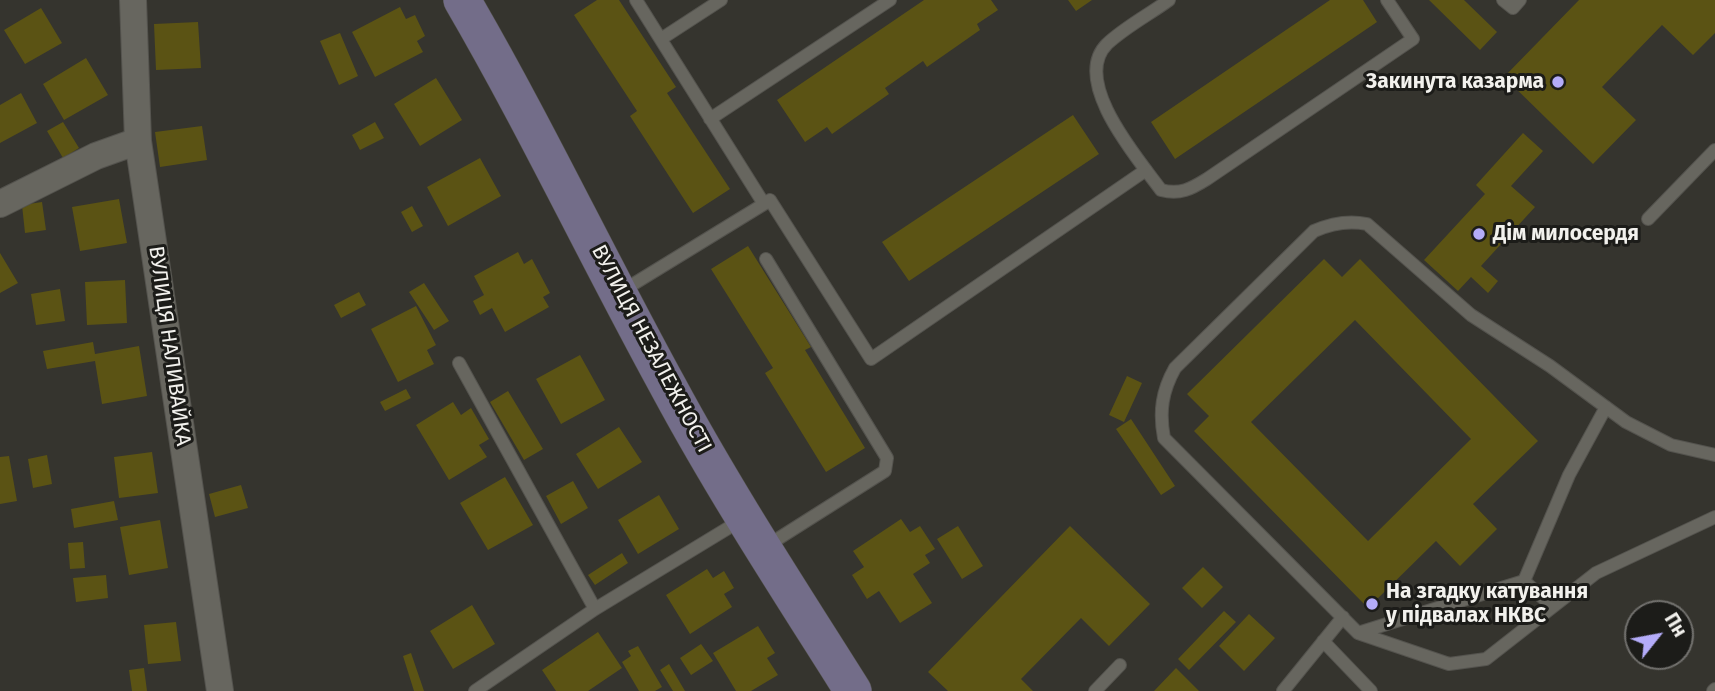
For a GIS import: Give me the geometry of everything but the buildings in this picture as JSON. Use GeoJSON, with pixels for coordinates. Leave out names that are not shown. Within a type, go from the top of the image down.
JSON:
{"type":"FeatureCollection","features":[{"type":"Feature","properties":{"kind":"main road","name":"ВУЛИЦЯ НЕЗАЛЕЖНОСТІ"},"geometry":{"type":"LineString","coordinates":[[462,0],[517,93],[670,390],[762,548],[853,691]]}},
{"type":"Feature","properties":{"kind":"street","name":"ВУЛИЦЯ НАЛИВАЙКА"},"geometry":{"type":"LineString","coordinates":[[133,0],[138,141],[220,691]]}},
{"type":"Feature","properties":{"kind":"street"},"geometry":{"type":"LineString","coordinates":[[0,204],[96,156],[138,141]]}},
{"type":"Feature","properties":{"kind":"lane"},"geometry":{"type":"LineString","coordinates":[[636,0],[764,204]]}},
{"type":"Feature","properties":{"kind":"lane"},"geometry":{"type":"LineString","coordinates":[[661,39],[720,0]]}},
{"type":"Feature","properties":{"kind":"lane"},"geometry":{"type":"LineString","coordinates":[[710,118],[890,0]]}},
{"type":"Feature","properties":{"kind":"lane"},"geometry":{"type":"LineString","coordinates":[[1169,0],[1106,45],[1098,65],[1101,100],[1161,190],[1188,190],[1413,38],[1387,0]]}},
{"type":"Feature","properties":{"kind":"lane"},"geometry":{"type":"LineString","coordinates":[[1503,0],[1513,8],[1520,0]]}},
{"type":"Feature","properties":{"kind":"lane"},"geometry":{"type":"LineString","coordinates":[[1648,219],[1715,150]]}},
{"type":"Feature","properties":{"kind":"lane"},"geometry":{"type":"LineString","coordinates":[[618,293],[770,200],[872,359],[1146,170]]}},
{"type":"Feature","properties":{"kind":"lane"},"geometry":{"type":"LineString","coordinates":[[1715,455],[1671,445],[1648,436],[1471,315],[1367,224],[1343,222],[1314,231],[1175,368],[1162,401],[1161,426],[1164,438],[1358,633],[1434,661],[1463,664],[1486,659],[1596,573],[1715,517]]}},
{"type":"Feature","properties":{"kind":"lane"},"geometry":{"type":"LineString","coordinates":[[762,548],[885,471],[887,458],[766,259]]}},
{"type":"Feature","properties":{"kind":"lane"},"geometry":{"type":"LineString","coordinates":[[459,363],[595,609]]}},
{"type":"Feature","properties":{"kind":"lane"},"geometry":{"type":"LineString","coordinates":[[1358,633],[1524,580],[1569,475],[1606,407]]}},
{"type":"Feature","properties":{"kind":"lane"},"geometry":{"type":"LineString","coordinates":[[475,691],[595,609],[744,518]]}},
{"type":"Feature","properties":{"kind":"lane"},"geometry":{"type":"LineString","coordinates":[[1524,580],[1552,606]]}},
{"type":"Feature","properties":{"kind":"lane"},"geometry":{"type":"LineString","coordinates":[[1283,691],[1343,617]]}},
{"type":"Feature","properties":{"kind":"lane"},"geometry":{"type":"LineString","coordinates":[[1323,641],[1371,691]]}},
{"type":"Feature","properties":{"kind":"lane"},"geometry":{"type":"LineString","coordinates":[[1095,691],[1120,665]]}},
{"type":"Feature","properties":{"kind":"place","name":"Закинута казарма"},"geometry":{"type":"Point","coordinates":[1558,82]}},
{"type":"Feature","properties":{"kind":"place","name":"Дім милосердя"},"geometry":{"type":"Point","coordinates":[1479,234]}},
{"type":"Feature","properties":{"kind":"place","name":"На згадку катування у підвалах НКВС"},"geometry":{"type":"Point","coordinates":[1372,604]}}]}
